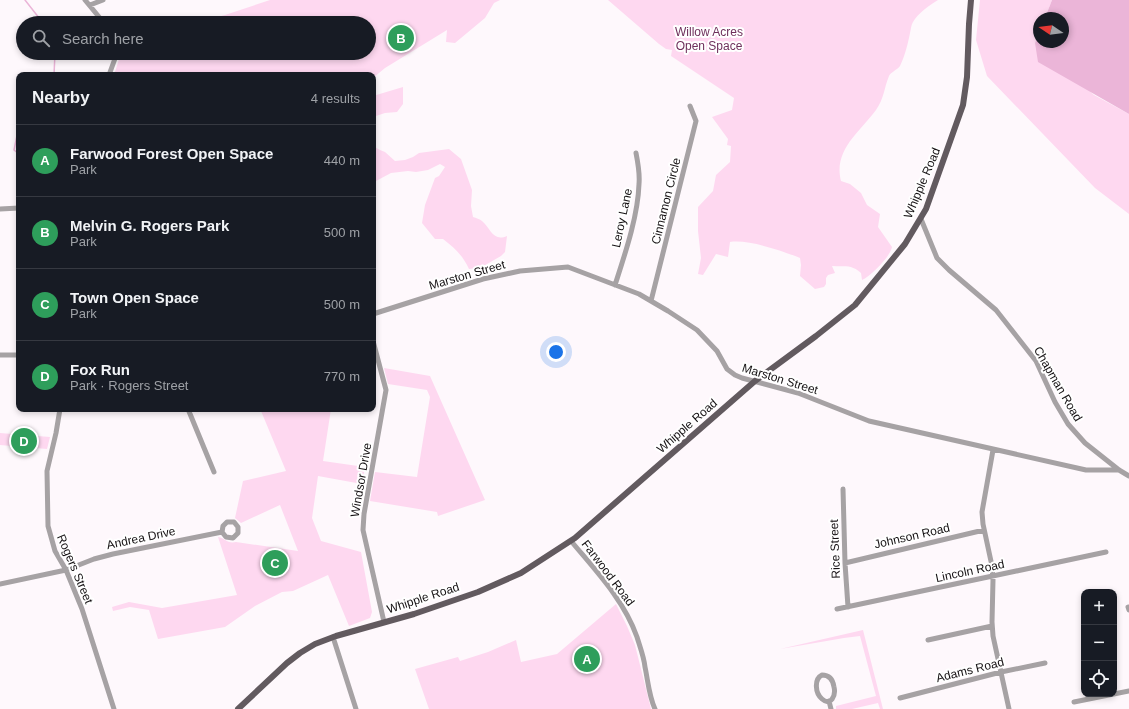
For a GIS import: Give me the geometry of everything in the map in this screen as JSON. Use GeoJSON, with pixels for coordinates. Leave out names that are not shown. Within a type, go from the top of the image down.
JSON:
{"type":"FeatureCollection","features":[{"type":"Feature","properties":{"kind":"main road","name":"Whipple Road"},"geometry":{"type":"LineString","coordinates":[[238,709],[287,663],[314,644],[333,637],[414,614],[478,592],[520,573],[571,541],[756,381],[816,336],[855,304],[905,244],[921,219],[932,194],[963,105],[967,77],[971,0]]}},
{"type":"Feature","properties":{"kind":"street"},"geometry":{"type":"LineString","coordinates":[[86,0],[99,16]]}},
{"type":"Feature","properties":{"kind":"street"},"geometry":{"type":"LineString","coordinates":[[90,5],[103,0]]}},
{"type":"Feature","properties":{"kind":"street"},"geometry":{"type":"LineString","coordinates":[[110,72],[114,60]]}},
{"type":"Feature","properties":{"kind":"street","name":"Cinnamon Circle"},"geometry":{"type":"LineString","coordinates":[[651,301],[696,121],[690,106]]}},
{"type":"Feature","properties":{"kind":"street","name":"Leroy Lane"},"geometry":{"type":"LineString","coordinates":[[615,285],[632,228],[638,194],[639,168],[636,153]]}},
{"type":"Feature","properties":{"kind":"street"},"geometry":{"type":"LineString","coordinates":[[0,209],[16,208]]}},
{"type":"Feature","properties":{"kind":"street","name":"Chapman Road"},"geometry":{"type":"LineString","coordinates":[[921,219],[937,258],[996,310],[1036,361],[1055,402],[1068,424],[1085,443],[1119,470],[1129,476]]}},
{"type":"Feature","properties":{"kind":"street","name":"Marston Street"},"geometry":{"type":"LineString","coordinates":[[376,313],[483,279],[524,271],[568,268],[639,294],[668,311],[697,330],[717,351],[727,369],[735,375],[798,393],[869,421],[1086,470],[1119,470]]}},
{"type":"Feature","properties":{"kind":"street","name":"Windsor Drive"},"geometry":{"type":"LineString","coordinates":[[376,352],[386,390],[364,514],[363,530],[384,622]]}},
{"type":"Feature","properties":{"kind":"street"},"geometry":{"type":"LineString","coordinates":[[0,355],[16,355]]}},
{"type":"Feature","properties":{"kind":"street","name":"Rogers Street"},"geometry":{"type":"LineString","coordinates":[[60,412],[47,471],[46,495],[49,533],[55,551],[66,570],[82,609],[114,709]]}},
{"type":"Feature","properties":{"kind":"street"},"geometry":{"type":"LineString","coordinates":[[189,412],[214,472]]}},
{"type":"Feature","properties":{"kind":"street"},"geometry":{"type":"LineString","coordinates":[[993,450],[982,512],[993,576],[992,626],[1009,709]]}},
{"type":"Feature","properties":{"kind":"street","name":"Rice Street"},"geometry":{"type":"LineString","coordinates":[[843,490],[848,607]]}},
{"type":"Feature","properties":{"kind":"street","name":"Johnson Road"},"geometry":{"type":"LineString","coordinates":[[845,563],[984,530]]}},
{"type":"Feature","properties":{"kind":"street","name":"Andrea Drive"},"geometry":{"type":"LineString","coordinates":[[0,584],[66,570],[94,559],[114,554],[222,532]]}},
{"type":"Feature","properties":{"kind":"street","name":"Farwood Road"},"geometry":{"type":"LineString","coordinates":[[571,541],[608,586],[631,623],[643,658],[655,709]]}},
{"type":"Feature","properties":{"kind":"street","name":"Lincoln Road"},"geometry":{"type":"LineString","coordinates":[[837,609],[1106,552]]}},
{"type":"Feature","properties":{"kind":"street"},"geometry":{"type":"LineString","coordinates":[[928,640],[992,626]]}},
{"type":"Feature","properties":{"kind":"street"},"geometry":{"type":"LineString","coordinates":[[333,637],[356,709]]}},
{"type":"Feature","properties":{"kind":"street","name":"Adams Road"},"geometry":{"type":"LineString","coordinates":[[900,698],[1001,672],[1045,663]]}},
{"type":"Feature","properties":{"kind":"street"},"geometry":{"type":"LineString","coordinates":[[822,675],[830,677],[834,686],[835,696],[829,701],[824,701],[821,699],[817,690],[817,681],[822,675]]}},
{"type":"Feature","properties":{"kind":"street"},"geometry":{"type":"LineString","coordinates":[[1074,702],[1129,691]]}},
{"type":"Feature","properties":{"kind":"street"},"geometry":{"type":"LineString","coordinates":[[829,701],[831,709]]}},
{"type":"Feature","properties":{"kind":"green space"},"geometry":{"type":"Polygon","coordinates":[[[270,0],[500,0],[494,3],[485,18],[455,43],[446,42],[447,30],[385,68],[376,76],[376,72],[115,72],[119,60],[376,60],[376,16],[221,16],[270,0]]]}},
{"type":"Feature","properties":{"kind":"green space","name":"Willow Acres Open Space"},"geometry":{"type":"Polygon","coordinates":[[[608,0],[938,0],[921,12],[913,22],[906,50],[900,66],[889,76],[879,106],[850,142],[844,151],[841,160],[841,181],[850,184],[861,193],[867,205],[880,214],[878,227],[892,247],[888,256],[880,266],[862,280],[861,273],[854,268],[848,266],[832,266],[835,273],[828,275],[824,287],[815,289],[800,276],[800,258],[765,246],[746,242],[730,242],[728,257],[716,254],[703,275],[698,274],[701,258],[698,231],[698,207],[713,191],[716,175],[730,162],[731,146],[727,145],[728,139],[712,117],[732,110],[734,98],[671,56],[672,50],[666,49],[659,44],[608,0]]]}},
{"type":"Feature","properties":{"kind":"green space"},"geometry":{"type":"Polygon","coordinates":[[[980,0],[1052,0],[1047,12],[1033,12],[1033,48],[1041,48],[1094,95],[1129,114],[1129,214],[1095,188],[987,76],[976,40],[980,0]]]}},
{"type":"Feature","properties":{"kind":"green space"},"geometry":{"type":"Polygon","coordinates":[[[403,87],[403,104],[397,112],[385,113],[376,116],[376,95],[403,87]]]}},
{"type":"Feature","properties":{"kind":"green space"},"geometry":{"type":"Polygon","coordinates":[[[376,148],[385,152],[395,161],[405,160],[419,153],[449,149],[461,159],[472,190],[471,206],[473,217],[482,221],[495,236],[507,236],[505,252],[501,256],[480,268],[469,269],[455,249],[443,239],[435,239],[422,223],[425,205],[435,178],[439,176],[445,167],[440,164],[428,170],[391,173],[376,181],[376,148]]]}},
{"type":"Feature","properties":{"kind":"green space"},"geometry":{"type":"Polygon","coordinates":[[[384,368],[430,376],[485,500],[438,516],[437,512],[370,501],[375,472],[417,477],[430,397],[427,390],[388,384],[384,368]]]}},
{"type":"Feature","properties":{"kind":"green space"},"geometry":{"type":"Polygon","coordinates":[[[261,412],[331,412],[323,461],[365,467],[362,484],[318,476],[312,518],[321,541],[361,552],[372,612],[370,618],[349,626],[328,575],[293,591],[282,592],[255,606],[225,627],[158,639],[149,610],[130,607],[113,611],[112,607],[129,602],[162,608],[237,595],[218,537],[228,542],[298,551],[280,505],[241,523],[235,518],[243,481],[286,471],[261,412]]]}},
{"type":"Feature","properties":{"kind":"green space"},"geometry":{"type":"Polygon","coordinates":[[[0,433],[50,437],[47,449],[0,445],[0,433]]]}},
{"type":"Feature","properties":{"kind":"green space"},"geometry":{"type":"Polygon","coordinates":[[[616,604],[635,645],[651,709],[429,709],[415,669],[458,657],[460,661],[488,652],[516,640],[521,662],[557,654],[616,604]]]}},
{"type":"Feature","properties":{"kind":"green space"},"geometry":{"type":"Polygon","coordinates":[[[863,630],[883,709],[880,709],[878,703],[852,709],[836,709],[836,706],[876,696],[860,636],[780,649],[863,630]]]}},
{"type":"Feature","properties":{"kind":"shaded area"},"geometry":{"type":"Polygon","coordinates":[[[1052,0],[1129,0],[1129,114],[1038,62],[1036,48],[1069,48],[1069,12],[1047,12],[1052,0]]]}},
{"type":"Feature","properties":{"kind":"waterway"},"geometry":{"type":"LineString","coordinates":[[25,0],[38,16]]}},
{"type":"Feature","properties":{"kind":"waterway"},"geometry":{"type":"LineString","coordinates":[[54,72],[55,60]]}},
{"type":"Feature","properties":{"kind":"waterway"},"geometry":{"type":"LineString","coordinates":[[16,140],[14,150],[16,152]]}},
{"type":"Feature","properties":{"kind":"place","name":"Melvin G. Rogers Park"},"geometry":{"type":"Point","coordinates":[401,38]}},
{"type":"Feature","properties":{"kind":"place","name":"Fox Run"},"geometry":{"type":"Point","coordinates":[24,441]}},
{"type":"Feature","properties":{"kind":"place","name":"Town Open Space"},"geometry":{"type":"Point","coordinates":[275,563]}},
{"type":"Feature","properties":{"kind":"place","name":"Farwood Forest Open Space"},"geometry":{"type":"Point","coordinates":[587,659]}}]}
